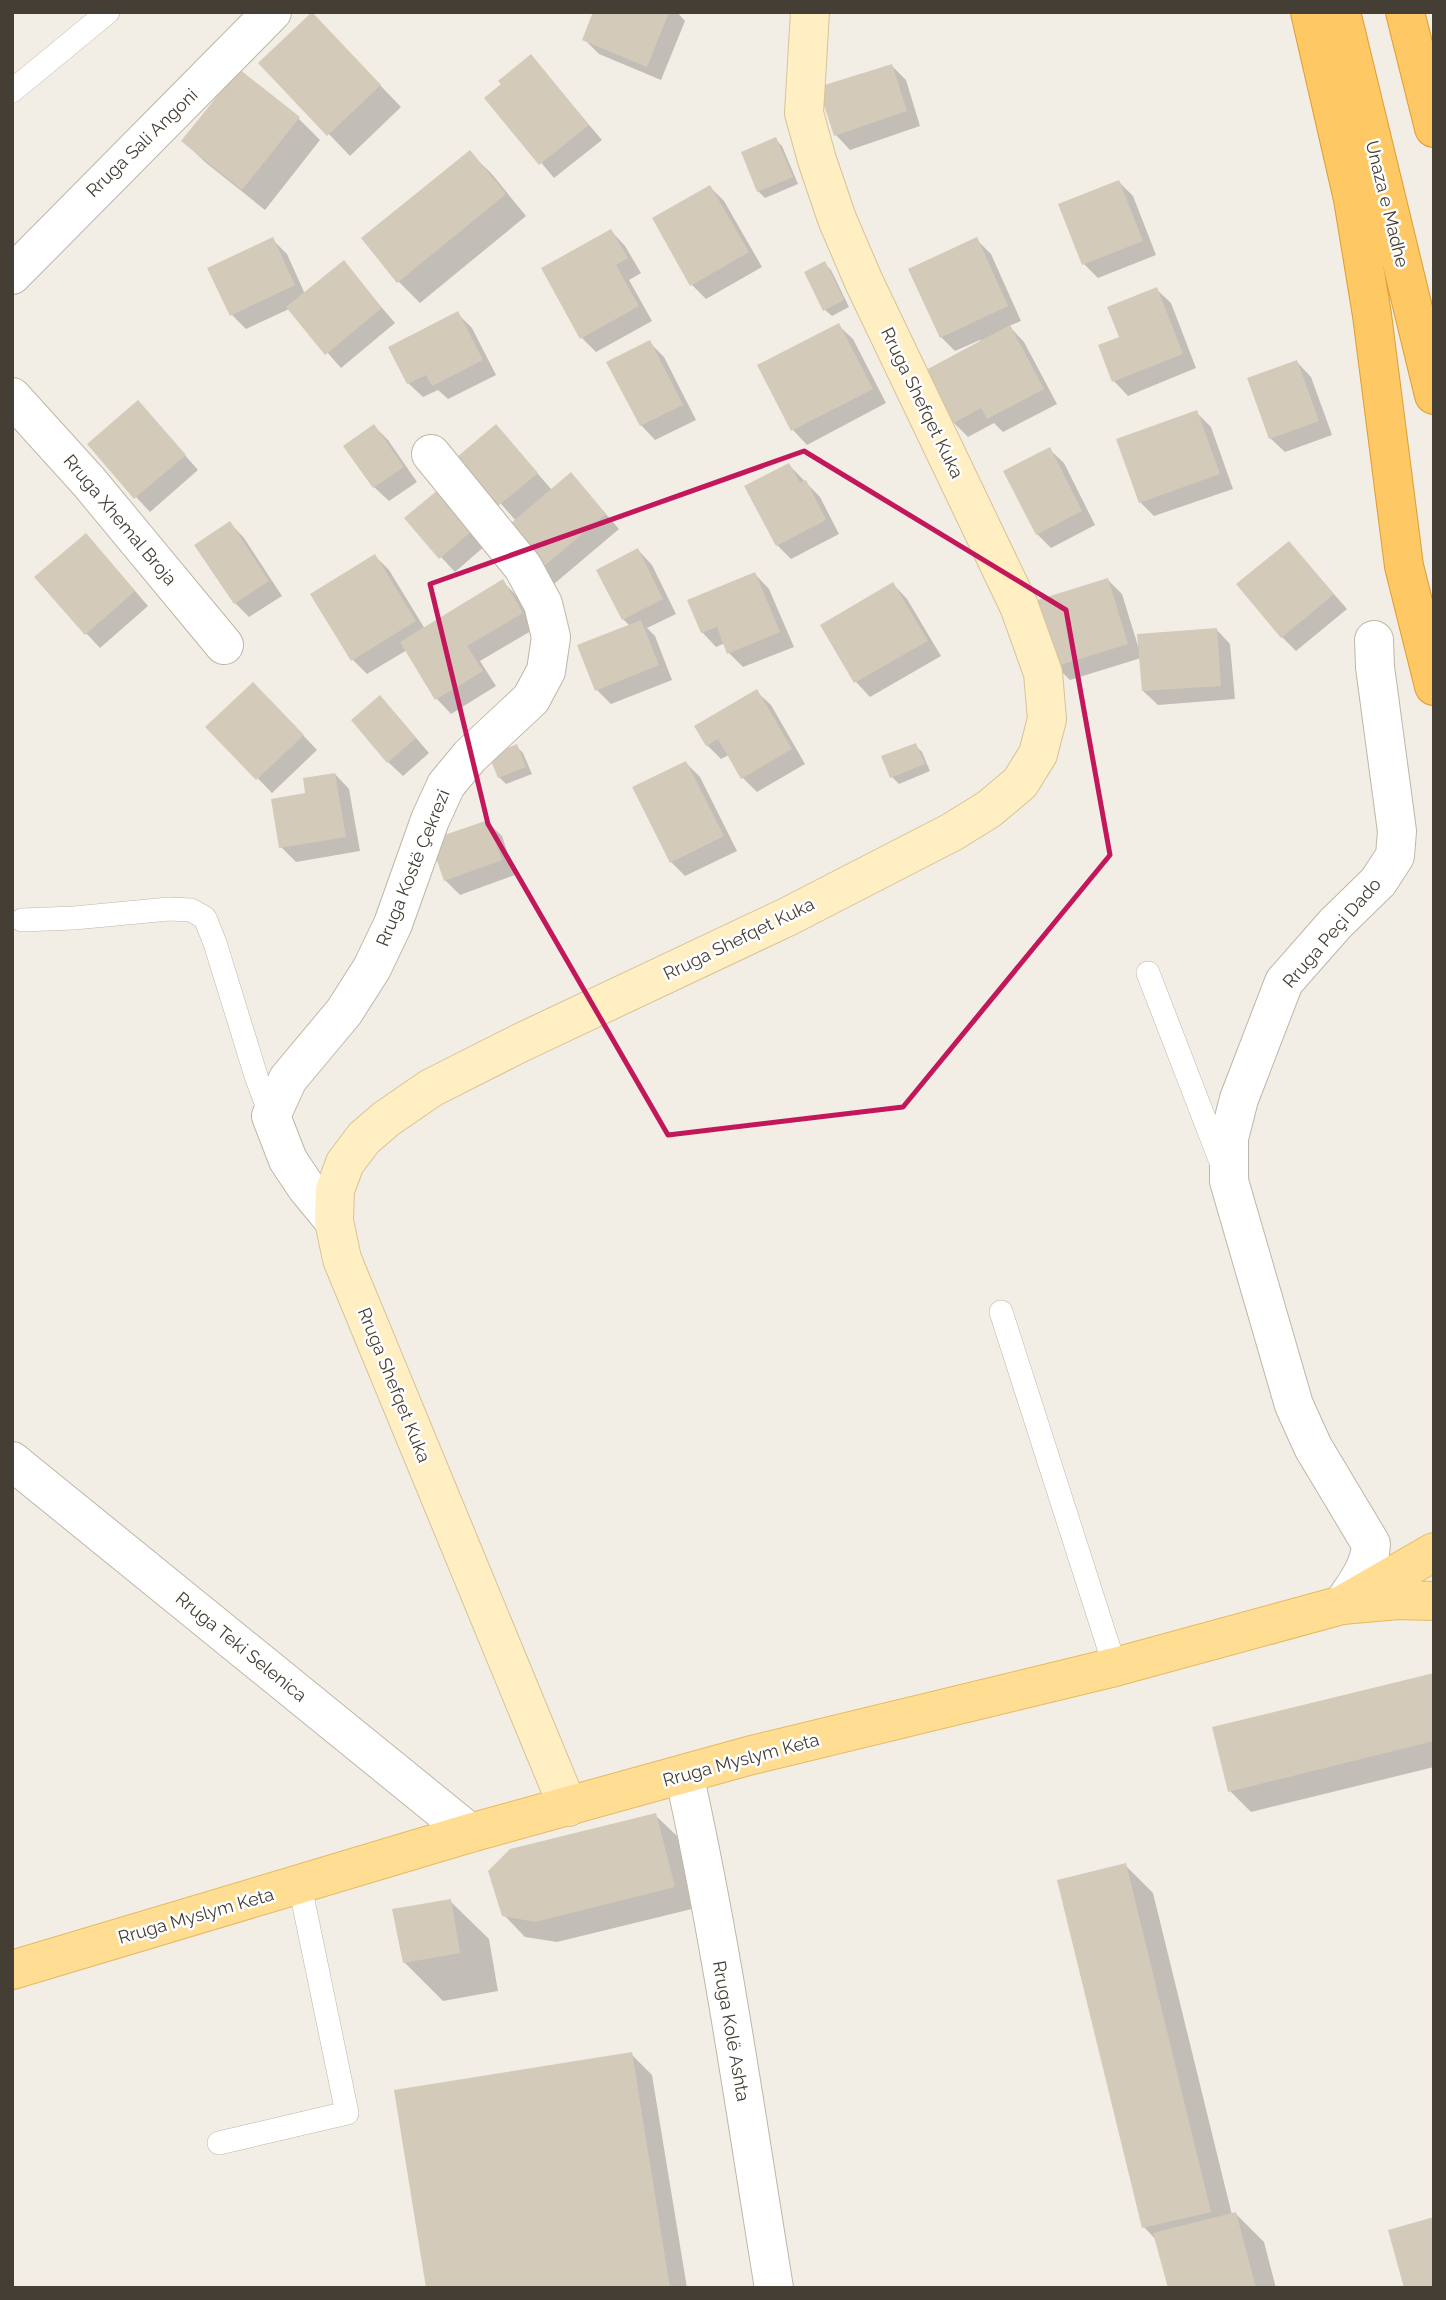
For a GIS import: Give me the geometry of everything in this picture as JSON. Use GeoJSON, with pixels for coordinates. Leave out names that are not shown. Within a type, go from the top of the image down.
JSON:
{"type":"FeatureCollection","features":[{"type":"Feature","properties":{"kind":"highway"},"geometry":{"type":"LineString","coordinates":[[1310,12],[1353,199],[1372,315],[1404,566],[1434,686]]}},
{"type":"Feature","properties":{"kind":"highway","name":"Unaza e Madhe"},"geometry":{"type":"LineString","coordinates":[[1341,12],[1434,395]]}},
{"type":"Feature","properties":{"kind":"highway"},"geometry":{"type":"LineString","coordinates":[[1405,12],[1434,128]]}},
{"type":"Feature","properties":{"kind":"main road"},"geometry":{"type":"LineString","coordinates":[[1342,1605],[1434,1552]]}},
{"type":"Feature","properties":{"kind":"main road"},"geometry":{"type":"LineString","coordinates":[[1342,1605],[1398,1600],[1434,1601]]}},
{"type":"Feature","properties":{"kind":"main road","name":"Rruga Myslym Keta"},"geometry":{"type":"LineString","coordinates":[[12,1970],[470,1833],[748,1756],[1115,1667],[1342,1605]]}},
{"type":"Feature","properties":{"kind":"street","name":"Rruga Sali Angoni"},"geometry":{"type":"LineString","coordinates":[[12,275],[272,12]]}},
{"type":"Feature","properties":{"kind":"street","name":"Rruga Shefqet Kuka"},"geometry":{"type":"LineString","coordinates":[[568,1807],[342,1259],[334,1222],[335,1190],[345,1163],[364,1138],[431,1088],[520,1043],[788,917],[952,832],[989,809],[1020,783],[1038,754],[1047,719],[1043,673],[1019,606],[864,282],[837,219],[817,160],[804,113],[810,12]]}},
{"type":"Feature","properties":{"kind":"street","name":"Rruga Xhemal Broja"},"geometry":{"type":"LineString","coordinates":[[12,397],[89,482],[224,645]]}},
{"type":"Feature","properties":{"kind":"street","name":"Rruga Kostë Çekrezi"},"geometry":{"type":"LineString","coordinates":[[271,1116],[288,1079],[344,1012],[372,968],[393,924],[430,820],[446,785],[470,756],[531,699],[546,671],[551,637],[543,604],[523,568],[431,454]]}},
{"type":"Feature","properties":{"kind":"street","name":"Rruga Peçi Dado"},"geometry":{"type":"LineString","coordinates":[[1342,1605],[1363,1574],[1371,1554],[1371,1544],[1313,1447],[1294,1405],[1229,1181],[1229,1138],[1239,1098],[1284,982],[1335,924],[1378,882],[1395,856],[1397,831],[1375,667],[1374,640]]}},
{"type":"Feature","properties":{"kind":"street"},"geometry":{"type":"LineString","coordinates":[[271,1116],[288,1160],[334,1222]]}},
{"type":"Feature","properties":{"kind":"street","name":"Rruga Teki Selenica"},"geometry":{"type":"LineString","coordinates":[[12,1461],[470,1833]]}},
{"type":"Feature","properties":{"kind":"street","name":"Rruga Kolë Ashta"},"geometry":{"type":"LineString","coordinates":[[684,1774],[719,1956],[774,2288]]}},
{"type":"Feature","properties":{"kind":"lane"},"geometry":{"type":"LineString","coordinates":[[12,92],[108,12]]}},
{"type":"Feature","properties":{"kind":"lane"},"geometry":{"type":"LineString","coordinates":[[22,920],[169,909],[191,910],[205,918],[271,1116]]}},
{"type":"Feature","properties":{"kind":"lane","name":"Rruga Peçi Dado"},"geometry":{"type":"LineString","coordinates":[[1148,972],[1229,1181]]}},
{"type":"Feature","properties":{"kind":"lane"},"geometry":{"type":"LineString","coordinates":[[1001,1312],[1115,1667]]}},
{"type":"Feature","properties":{"kind":"lane"},"geometry":{"type":"LineString","coordinates":[[219,2143],[348,2113],[300,1885]]}},
{"type":"Feature","properties":{"kind":"highlighted area"},"geometry":{"type":"Polygon","coordinates":[[[804,451],[1066,610],[1110,855],[903,1107],[668,1135],[488,824],[430,584],[804,451]]]}},
{"type":"Feature","properties":{"kind":"building"},"geometry":{"type":"Polygon","coordinates":[[[312,12],[381,85],[327,136],[258,63],[312,12]]]}},
{"type":"Feature","properties":{"kind":"building"},"geometry":{"type":"Polygon","coordinates":[[[593,12],[669,12],[647,67],[582,40],[593,12]]]}},
{"type":"Feature","properties":{"kind":"building"},"geometry":{"type":"Polygon","coordinates":[[[531,54],[589,125],[539,165],[484,98],[501,84],[498,81],[531,54]]]}},
{"type":"Feature","properties":{"kind":"building"},"geometry":{"type":"Polygon","coordinates":[[[892,64],[907,111],[834,136],[818,87],[892,64]]]}},
{"type":"Feature","properties":{"kind":"building"},"geometry":{"type":"Polygon","coordinates":[[[239,69],[300,117],[242,190],[181,141],[239,69]]]}},
{"type":"Feature","properties":{"kind":"building"},"geometry":{"type":"Polygon","coordinates":[[[776,137],[793,177],[757,192],[741,152],[776,137]]]}},
{"type":"Feature","properties":{"kind":"building"},"geometry":{"type":"Polygon","coordinates":[[[470,150],[506,194],[397,283],[361,238],[470,150]]]}},
{"type":"Feature","properties":{"kind":"building"},"geometry":{"type":"Polygon","coordinates":[[[1119,180],[1143,241],[1082,265],[1058,204],[1119,180]]]}},
{"type":"Feature","properties":{"kind":"building"},"geometry":{"type":"Polygon","coordinates":[[[710,185],[749,252],[690,286],[652,218],[710,185]]]}},
{"type":"Feature","properties":{"kind":"building"},"geometry":{"type":"Polygon","coordinates":[[[611,229],[628,258],[616,265],[639,306],[580,339],[541,268],[611,229]]]}},
{"type":"Feature","properties":{"kind":"building"},"geometry":{"type":"Polygon","coordinates":[[[273,237],[295,285],[230,316],[207,268],[273,237]]]}},
{"type":"Feature","properties":{"kind":"building"},"geometry":{"type":"Polygon","coordinates":[[[977,237],[1008,306],[940,338],[908,269],[977,237]]]}},
{"type":"Feature","properties":{"kind":"building"},"geometry":{"type":"Polygon","coordinates":[[[344,260],[382,308],[325,355],[286,307],[344,260]]]}},
{"type":"Feature","properties":{"kind":"building"},"geometry":{"type":"Polygon","coordinates":[[[825,261],[844,300],[823,311],[804,272],[825,261]]]}},
{"type":"Feature","properties":{"kind":"building"},"geometry":{"type":"Polygon","coordinates":[[[1157,287],[1183,354],[1112,382],[1098,345],[1119,337],[1107,307],[1157,287]]]}},
{"type":"Feature","properties":{"kind":"building"},"geometry":{"type":"Polygon","coordinates":[[[458,311],[483,360],[432,386],[426,375],[407,384],[388,347],[458,311]]]}},
{"type":"Feature","properties":{"kind":"building"},"geometry":{"type":"Polygon","coordinates":[[[839,323],[873,389],[791,431],[757,365],[839,323]]]}},
{"type":"Feature","properties":{"kind":"building"},"geometry":{"type":"Polygon","coordinates":[[[1010,325],[1044,389],[987,419],[981,408],[952,424],[924,371],[1010,325]]]}},
{"type":"Feature","properties":{"kind":"building"},"geometry":{"type":"Polygon","coordinates":[[[650,340],[683,405],[640,426],[606,362],[650,340]]]}},
{"type":"Feature","properties":{"kind":"building"},"geometry":{"type":"Polygon","coordinates":[[[1297,360],[1319,421],[1269,439],[1247,378],[1297,360]]]}},
{"type":"Feature","properties":{"kind":"building"},"geometry":{"type":"Polygon","coordinates":[[[138,400],[186,455],[134,499],[87,444],[138,400]]]}},
{"type":"Feature","properties":{"kind":"building"},"geometry":{"type":"Polygon","coordinates":[[[1197,410],[1220,474],[1139,503],[1116,439],[1197,410]]]}},
{"type":"Feature","properties":{"kind":"building"},"geometry":{"type":"Polygon","coordinates":[[[374,424],[404,467],[373,488],[343,446],[374,424]]]}},
{"type":"Feature","properties":{"kind":"building"},"geometry":{"type":"Polygon","coordinates":[[[496,424],[538,473],[498,506],[457,457],[496,424]]]}},
{"type":"Feature","properties":{"kind":"building"},"geometry":{"type":"Polygon","coordinates":[[[1050,447],[1082,511],[1036,535],[1003,471],[1050,447]]]}},
{"type":"Feature","properties":{"kind":"building"},"geometry":{"type":"Polygon","coordinates":[[[789,463],[800,483],[806,480],[826,520],[776,546],[744,486],[789,463]]]}},
{"type":"Feature","properties":{"kind":"building"},"geometry":{"type":"Polygon","coordinates":[[[571,472],[606,514],[538,571],[503,530],[571,472]]]}},
{"type":"Feature","properties":{"kind":"building"},"geometry":{"type":"Polygon","coordinates":[[[439,489],[473,530],[439,559],[404,518],[439,489]]]}},
{"type":"Feature","properties":{"kind":"building"},"geometry":{"type":"Polygon","coordinates":[[[230,521],[269,581],[234,604],[194,545],[230,521]]]}},
{"type":"Feature","properties":{"kind":"building"},"geometry":{"type":"Polygon","coordinates":[[[86,533],[135,591],[85,635],[34,577],[86,533]]]}},
{"type":"Feature","properties":{"kind":"building"},"geometry":{"type":"Polygon","coordinates":[[[1289,541],[1334,594],[1281,638],[1236,584],[1289,541]]]}},
{"type":"Feature","properties":{"kind":"building"},"geometry":{"type":"Polygon","coordinates":[[[638,548],[663,599],[622,620],[596,570],[638,548]]]}},
{"type":"Feature","properties":{"kind":"building"},"geometry":{"type":"Polygon","coordinates":[[[375,554],[416,621],[351,661],[310,594],[375,554]]]}},
{"type":"Feature","properties":{"kind":"building"},"geometry":{"type":"Polygon","coordinates":[[[755,572],[780,632],[727,654],[717,627],[701,633],[687,600],[755,572]]]}},
{"type":"Feature","properties":{"kind":"building"},"geometry":{"type":"Polygon","coordinates":[[[1108,578],[1128,644],[1054,667],[1034,601],[1108,578]]]}},
{"type":"Feature","properties":{"kind":"building"},"geometry":{"type":"Polygon","coordinates":[[[503,579],[523,613],[467,646],[483,671],[435,700],[400,642],[503,579]]]}},
{"type":"Feature","properties":{"kind":"building"},"geometry":{"type":"Polygon","coordinates":[[[893,582],[928,641],[854,683],[820,625],[893,582]]]}},
{"type":"Feature","properties":{"kind":"building"},"geometry":{"type":"Polygon","coordinates":[[[641,620],[659,665],[595,691],[577,645],[641,620]]]}},
{"type":"Feature","properties":{"kind":"building"},"geometry":{"type":"Polygon","coordinates":[[[1217,628],[1221,686],[1142,691],[1137,634],[1217,628]]]}},
{"type":"Feature","properties":{"kind":"building"},"geometry":{"type":"Polygon","coordinates":[[[253,682],[304,735],[256,780],[205,727],[253,682]]]}},
{"type":"Feature","properties":{"kind":"building"},"geometry":{"type":"Polygon","coordinates":[[[757,689],[792,749],[741,779],[718,739],[706,746],[694,726],[757,689]]]}},
{"type":"Feature","properties":{"kind":"building"},"geometry":{"type":"Polygon","coordinates":[[[380,695],[416,738],[387,763],[351,720],[380,695]]]}},
{"type":"Feature","properties":{"kind":"building"},"geometry":{"type":"Polygon","coordinates":[[[916,743],[925,764],[890,778],[881,756],[916,743]]]}},
{"type":"Feature","properties":{"kind":"building"},"geometry":{"type":"Polygon","coordinates":[[[517,744],[526,767],[498,778],[489,756],[517,744]]]}},
{"type":"Feature","properties":{"kind":"building"},"geometry":{"type":"Polygon","coordinates":[[[686,761],[724,836],[670,863],[632,787],[686,761]]]}},
{"type":"Feature","properties":{"kind":"building"},"geometry":{"type":"Polygon","coordinates":[[[335,773],[346,837],[279,848],[271,799],[305,793],[303,778],[335,773]]]}},
{"type":"Feature","properties":{"kind":"building"},"geometry":{"type":"Polygon","coordinates":[[[488,820],[502,860],[444,881],[430,840],[488,820]]]}},
{"type":"Feature","properties":{"kind":"building"},"geometry":{"type":"Polygon","coordinates":[[[1434,1673],[1434,1741],[1228,1792],[1212,1727],[1434,1673]]]}},
{"type":"Feature","properties":{"kind":"building"},"geometry":{"type":"Polygon","coordinates":[[[656,1813],[675,1887],[535,1922],[502,1916],[488,1871],[510,1849],[656,1813]]]}},
{"type":"Feature","properties":{"kind":"building"},"geometry":{"type":"Polygon","coordinates":[[[1126,1863],[1211,2212],[1142,2228],[1057,1880],[1126,1863]]]}},
{"type":"Feature","properties":{"kind":"building"},"geometry":{"type":"Polygon","coordinates":[[[451,1899],[460,1953],[403,1963],[392,1909],[451,1899]]]}},
{"type":"Feature","properties":{"kind":"building"},"geometry":{"type":"Polygon","coordinates":[[[632,2052],[670,2288],[426,2288],[394,2090],[632,2052]]]}},
{"type":"Feature","properties":{"kind":"building"},"geometry":{"type":"Polygon","coordinates":[[[1236,2212],[1256,2288],[1168,2288],[1153,2233],[1236,2212]]]}},
{"type":"Feature","properties":{"kind":"building"},"geometry":{"type":"Polygon","coordinates":[[[1434,2217],[1434,2288],[1404,2288],[1388,2230],[1434,2217]]]}}]}
